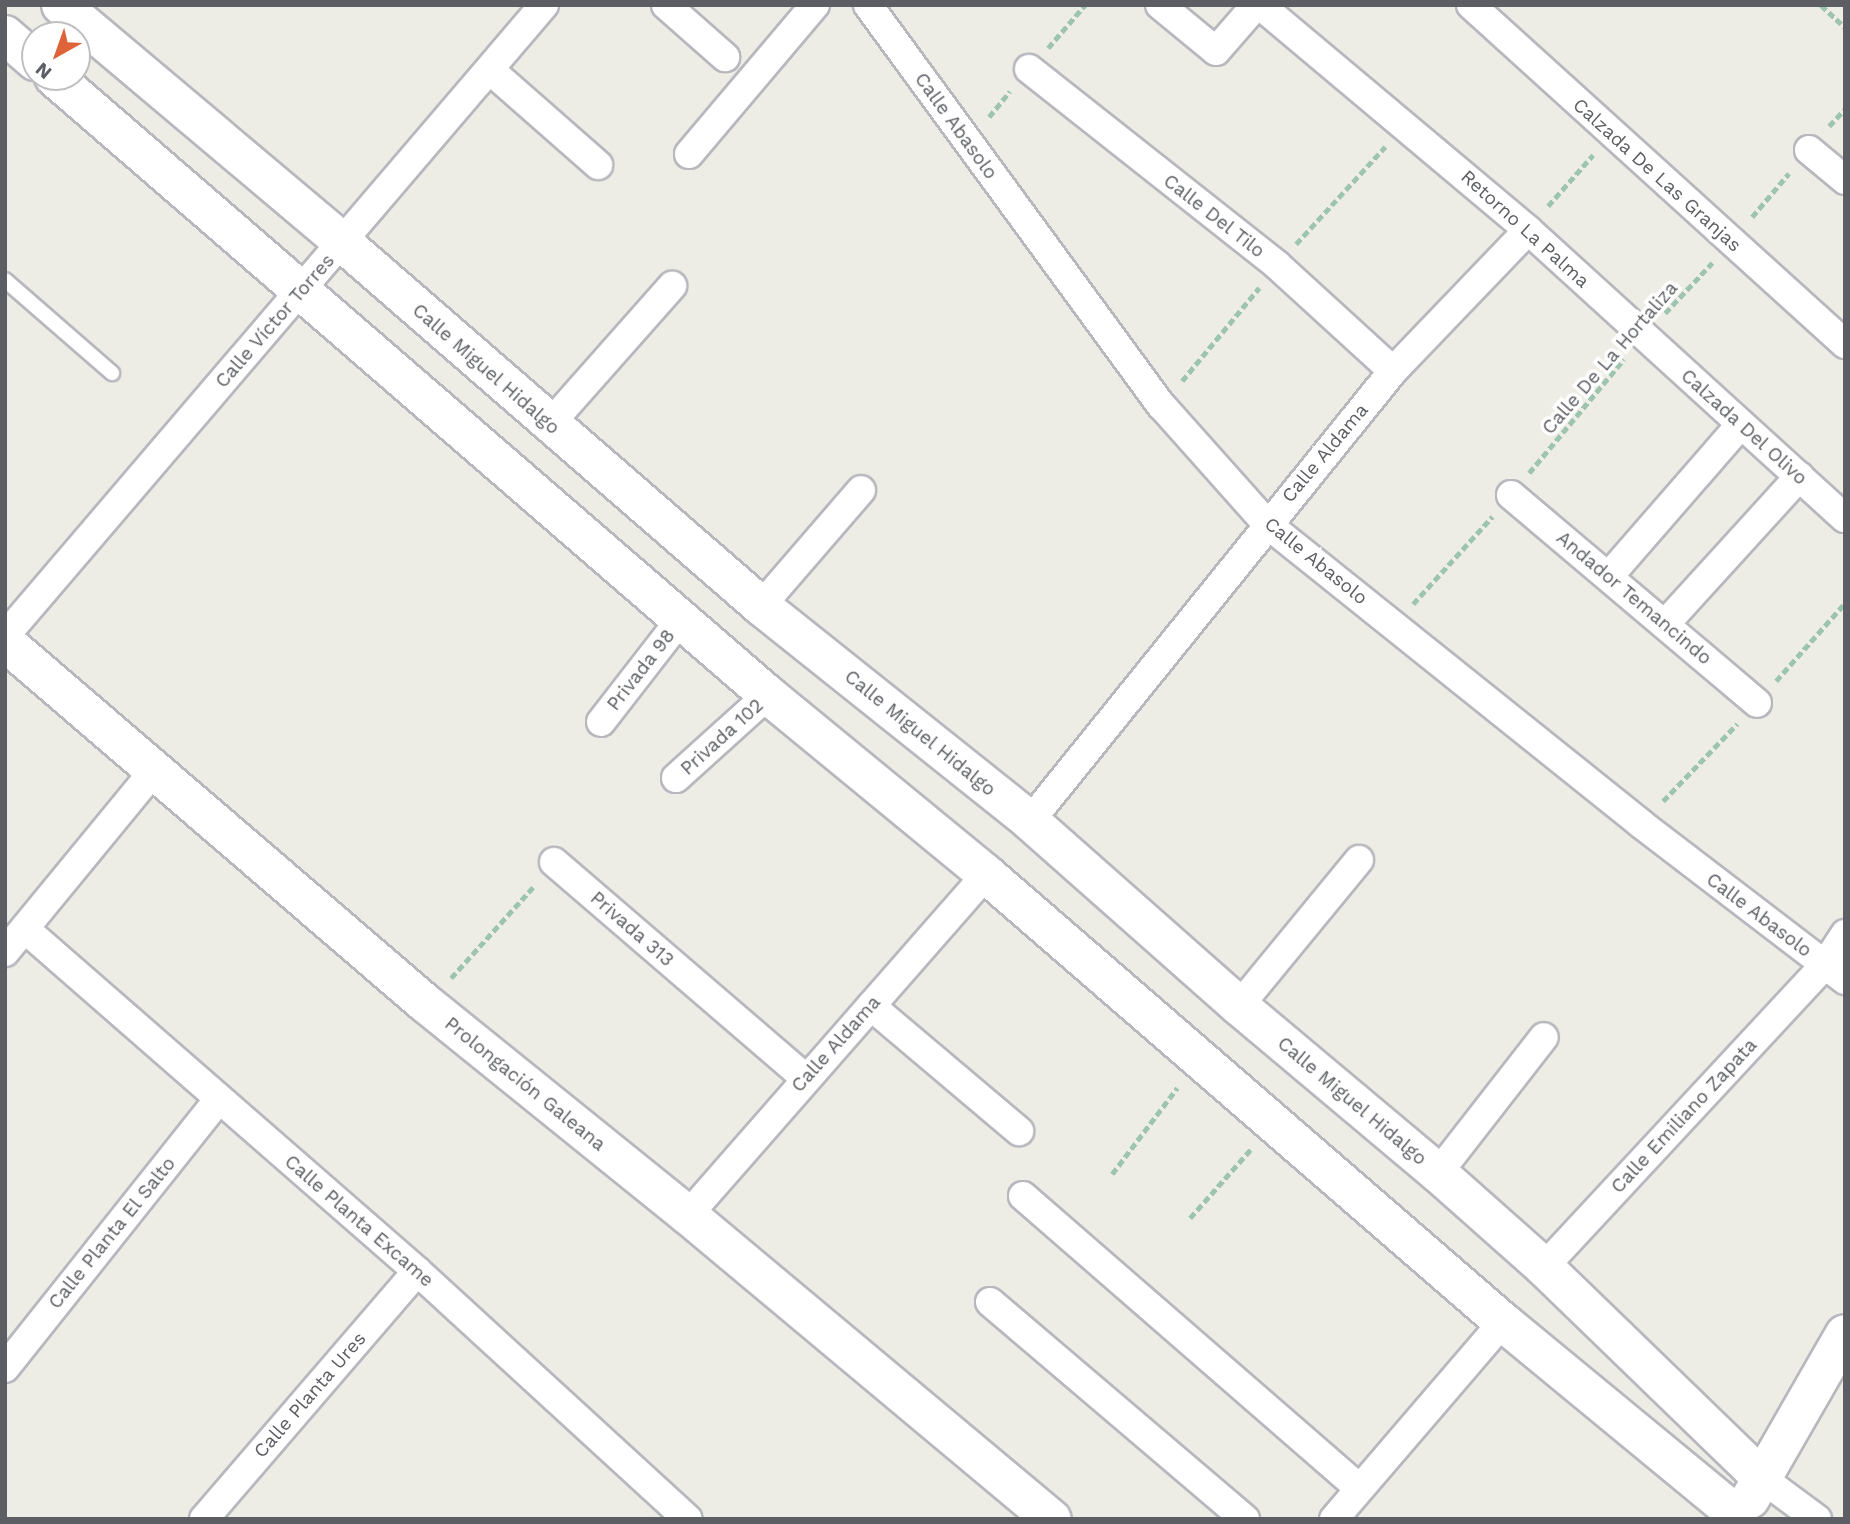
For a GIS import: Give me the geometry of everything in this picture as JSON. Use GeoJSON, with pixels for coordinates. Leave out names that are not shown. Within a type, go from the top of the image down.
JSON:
{"type":"FeatureCollection","features":[{"type":"Feature","properties":{"kind":"main road","name":"Calle Miguel Hidalgo"},"geometry":{"type":"LineString","coordinates":[[61,5],[342,242],[549,425],[761,606],[1030,821],[1239,1006],[1438,1173],[1544,1267],[1763,1479]]}},
{"type":"Feature","properties":{"kind":"main road"},"geometry":{"type":"LineString","coordinates":[[5,35],[21,49]]}},
{"type":"Feature","properties":{"kind":"main road"},"geometry":{"type":"LineString","coordinates":[[70,91],[768,695],[986,874],[1503,1322],[1738,1517],[1763,1479],[1845,1334]]}},
{"type":"Feature","properties":{"kind":"main road","name":"Prolongación Galeana"},"geometry":{"type":"LineString","coordinates":[[5,642],[153,772],[425,1003],[688,1215],[1052,1519]]}},
{"type":"Feature","properties":{"kind":"street","name":"Calle Víctor Torres"},"geometry":{"type":"LineString","coordinates":[[5,636],[544,5]]}},
{"type":"Feature","properties":{"kind":"street"},"geometry":{"type":"LineString","coordinates":[[666,5],[725,57]]}},
{"type":"Feature","properties":{"kind":"street"},"geometry":{"type":"LineString","coordinates":[[689,154],[815,5]]}},
{"type":"Feature","properties":{"kind":"street","name":"Calle Abasolo"},"geometry":{"type":"LineString","coordinates":[[868,5],[1162,407],[1267,524],[1641,824],[1835,972]]}},
{"type":"Feature","properties":{"kind":"street"},"geometry":{"type":"LineString","coordinates":[[1160,5],[1216,51],[1258,5]]}},
{"type":"Feature","properties":{"kind":"street","name":"Retorno La Palma"},"geometry":{"type":"LineString","coordinates":[[1258,5],[1406,123],[1528,230],[1643,337]]}},
{"type":"Feature","properties":{"kind":"street","name":"Calzada De Las Granjas"},"geometry":{"type":"LineString","coordinates":[[1490,11],[1612,133],[1845,344]]}},
{"type":"Feature","properties":{"kind":"street","name":"Calle Del Tilo"},"geometry":{"type":"LineString","coordinates":[[1028,69],[1277,265],[1393,371]]}},
{"type":"Feature","properties":{"kind":"street"},"geometry":{"type":"LineString","coordinates":[[490,70],[598,165]]}},
{"type":"Feature","properties":{"kind":"street"},"geometry":{"type":"LineString","coordinates":[[1809,150],[1845,180]]}},
{"type":"Feature","properties":{"kind":"street","name":"Calle Aldama"},"geometry":{"type":"LineString","coordinates":[[1030,821],[1393,371],[1528,230]]}},
{"type":"Feature","properties":{"kind":"street"},"geometry":{"type":"LineString","coordinates":[[549,425],[672,285]]}},
{"type":"Feature","properties":{"kind":"street","name":"Calzada Del Olivo"},"geometry":{"type":"LineString","coordinates":[[1643,337],[1845,518]]}},
{"type":"Feature","properties":{"kind":"street"},"geometry":{"type":"LineString","coordinates":[[1609,576],[1741,424]]}},
{"type":"Feature","properties":{"kind":"street"},"geometry":{"type":"LineString","coordinates":[[1667,622],[1800,476]]}},
{"type":"Feature","properties":{"kind":"street"},"geometry":{"type":"LineString","coordinates":[[761,606],[861,490]]}},
{"type":"Feature","properties":{"kind":"street","name":"Andador Temancindo"},"geometry":{"type":"LineString","coordinates":[[1511,495],[1667,622],[1757,703]]}},
{"type":"Feature","properties":{"kind":"street","name":"Privada 98"},"geometry":{"type":"LineString","coordinates":[[601,722],[681,619]]}},
{"type":"Feature","properties":{"kind":"street","name":"Privada 102"},"geometry":{"type":"LineString","coordinates":[[676,778],[768,695]]}},
{"type":"Feature","properties":{"kind":"street"},"geometry":{"type":"LineString","coordinates":[[5,952],[153,772]]}},
{"type":"Feature","properties":{"kind":"street"},"geometry":{"type":"LineString","coordinates":[[1239,1006],[1359,860]]}},
{"type":"Feature","properties":{"kind":"street","name":"Privada 313"},"geometry":{"type":"LineString","coordinates":[[554,862],[805,1078]]}},
{"type":"Feature","properties":{"kind":"street","name":"Calle Aldama"},"geometry":{"type":"LineString","coordinates":[[688,1215],[986,874]]}},
{"type":"Feature","properties":{"kind":"street","name":"Calle Planta Excame"},"geometry":{"type":"LineString","coordinates":[[24,929],[417,1271],[688,1519]]}},
{"type":"Feature","properties":{"kind":"street","name":"Calle Emiliano Zapata"},"geometry":{"type":"LineString","coordinates":[[1544,1267],[1835,972],[1845,934]]}},
{"type":"Feature","properties":{"kind":"street"},"geometry":{"type":"LineString","coordinates":[[871,1006],[1018,1131]]}},
{"type":"Feature","properties":{"kind":"street"},"geometry":{"type":"LineString","coordinates":[[1438,1173],[1544,1037]]}},
{"type":"Feature","properties":{"kind":"street","name":"Calle Planta El Salto"},"geometry":{"type":"LineString","coordinates":[[5,1368],[219,1099]]}},
{"type":"Feature","properties":{"kind":"street"},"geometry":{"type":"LineString","coordinates":[[1023,1196],[1359,1488]]}},
{"type":"Feature","properties":{"kind":"street","name":"Calle Planta Ures"},"geometry":{"type":"LineString","coordinates":[[204,1519],[417,1271]]}},
{"type":"Feature","properties":{"kind":"street"},"geometry":{"type":"LineString","coordinates":[[990,1302],[1245,1519]]}},
{"type":"Feature","properties":{"kind":"street"},"geometry":{"type":"LineString","coordinates":[[1334,1519],[1503,1322]]}},
{"type":"Feature","properties":{"kind":"street"},"geometry":{"type":"LineString","coordinates":[[1763,1479],[1817,1519]]}},
{"type":"Feature","properties":{"kind":"lane"},"geometry":{"type":"LineString","coordinates":[[5,280],[112,373]]}},
{"type":"Feature","properties":{"kind":"path"},"geometry":{"type":"LineString","coordinates":[[1821,5],[1845,27]]}},
{"type":"Feature","properties":{"kind":"path","name":"Calle De La Hortaliza"},"geometry":{"type":"LineString","coordinates":[[1395,625],[1511,495],[1643,337],[1731,243],[1845,108]]}},
{"type":"Feature","properties":{"kind":"path"},"geometry":{"type":"LineString","coordinates":[[1528,230],[1612,133]]}},
{"type":"Feature","properties":{"kind":"path"},"geometry":{"type":"LineString","coordinates":[[472,958],[554,862]]}},
{"type":"Feature","properties":{"kind":"path"},"geometry":{"type":"LineString","coordinates":[[1112,1174],[1199,1059]]}},
{"type":"Feature","properties":{"kind":"path"},"geometry":{"type":"LineString","coordinates":[[1190,1218],[1275,1122]]}}]}
